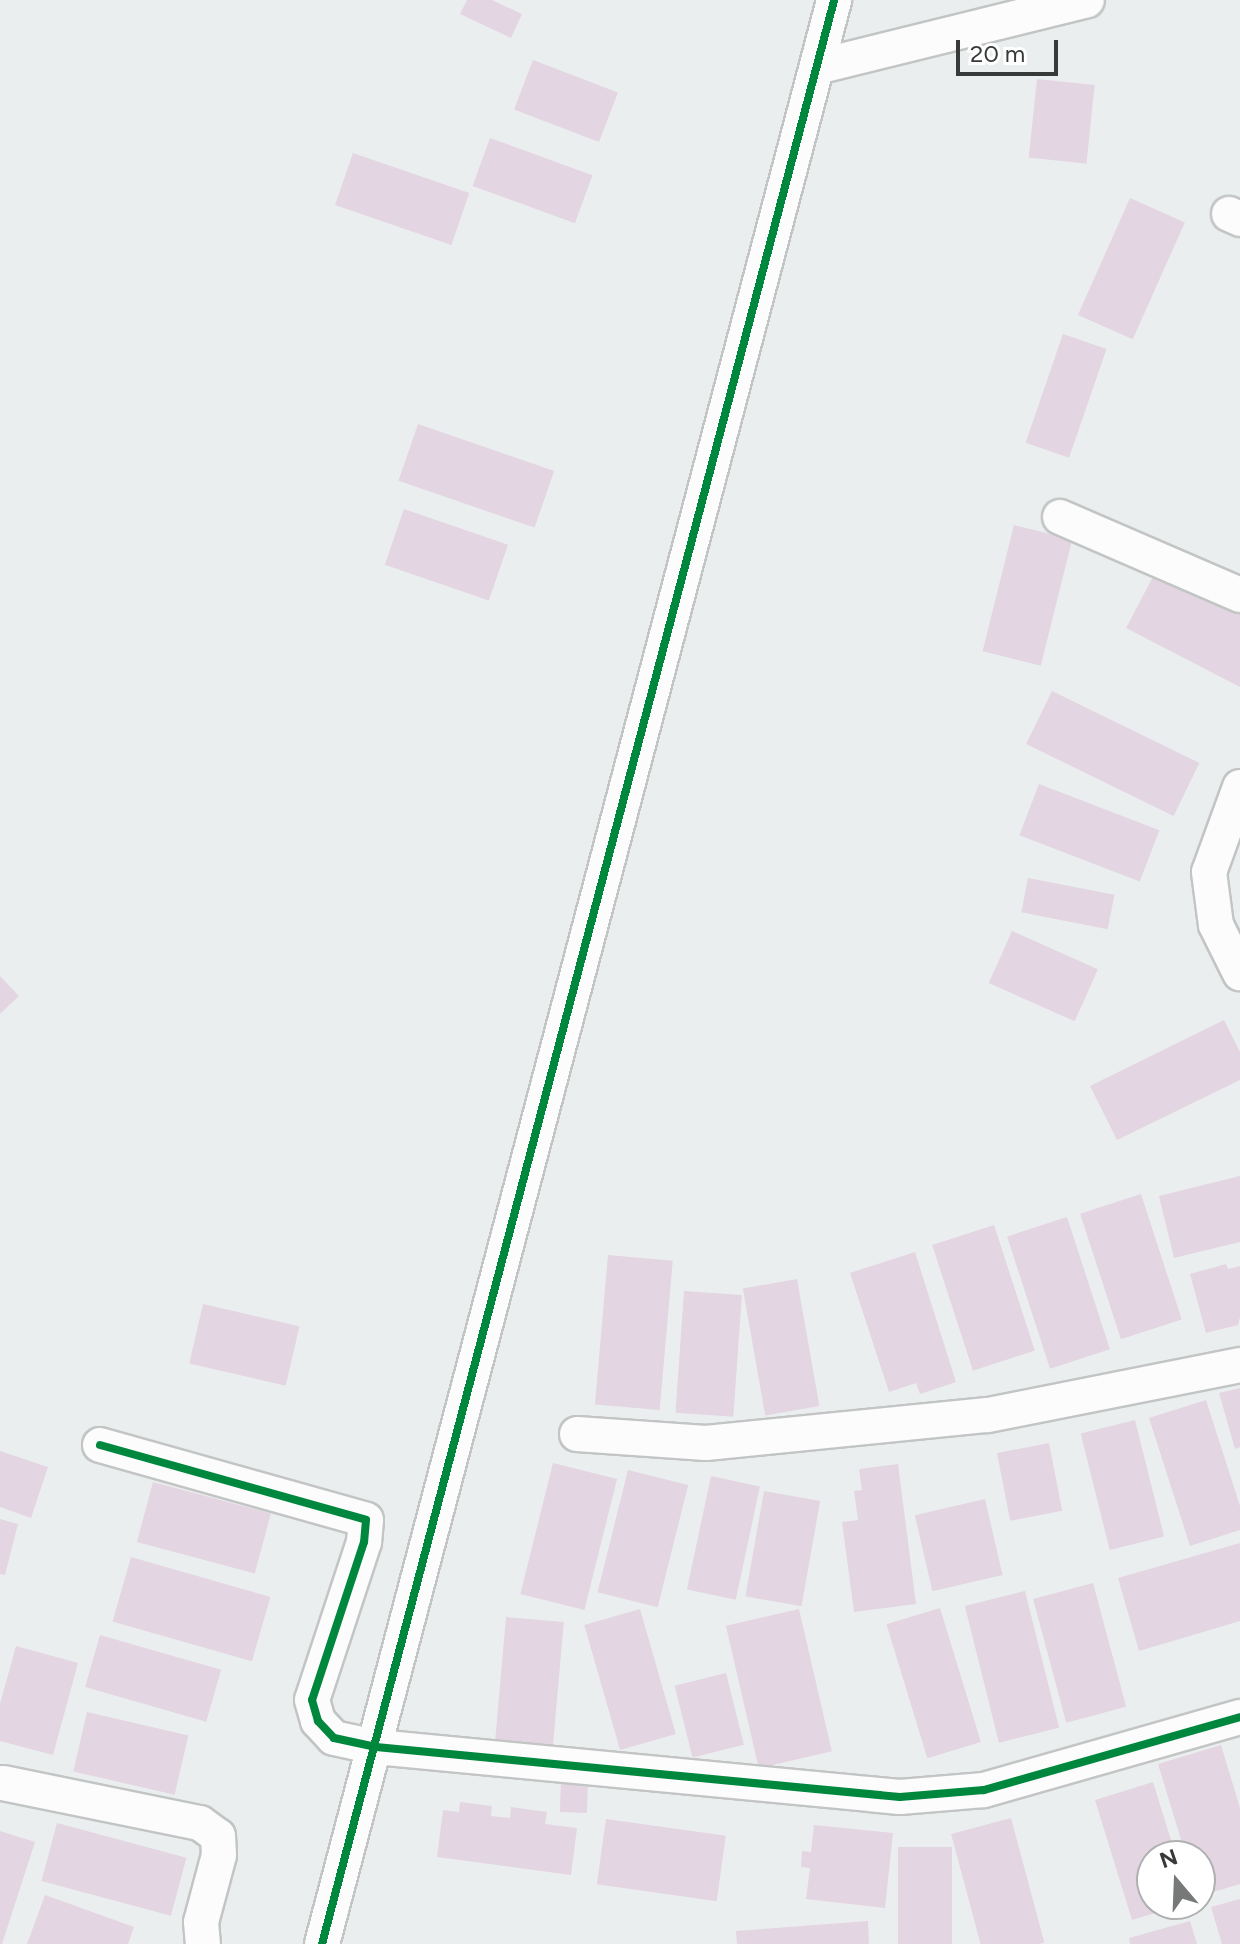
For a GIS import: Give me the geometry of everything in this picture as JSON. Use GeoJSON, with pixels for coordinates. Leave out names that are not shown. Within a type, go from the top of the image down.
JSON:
{"type":"FeatureCollection","features":[{"type":"Feature","properties":{"kind":"street"},"geometry":{"type":"LineString","coordinates":[[322,1944],[834,0]]}},
{"type":"Feature","properties":{"kind":"street"},"geometry":{"type":"LineString","coordinates":[[817,67],[1087,0]]}},
{"type":"Feature","properties":{"kind":"street"},"geometry":{"type":"LineString","coordinates":[[1060,517],[1240,595]]}},
{"type":"Feature","properties":{"kind":"street"},"geometry":{"type":"LineString","coordinates":[[1240,787],[1209,872],[1216,925],[1240,973]]}},
{"type":"Feature","properties":{"kind":"street"},"geometry":{"type":"LineString","coordinates":[[577,1434],[706,1443],[988,1415],[1240,1365]]}},
{"type":"Feature","properties":{"kind":"street"},"geometry":{"type":"LineString","coordinates":[[100,1445],[366,1520],[364,1542],[312,1700],[318,1721],[334,1738],[376,1747],[900,1797],[984,1790],[1240,1717]]}},
{"type":"Feature","properties":{"kind":"street"},"geometry":{"type":"LineString","coordinates":[[3,1783],[200,1823],[218,1836],[219,1855],[201,1922],[203,1944]]}},
{"type":"Feature","properties":{"kind":"building"},"geometry":{"type":"Polygon","coordinates":[[[467,0],[492,0],[522,14],[511,38],[460,14],[467,0]]]}},
{"type":"Feature","properties":{"kind":"building"},"geometry":{"type":"Polygon","coordinates":[[[533,60],[618,93],[599,142],[514,109],[533,60]]]}},
{"type":"Feature","properties":{"kind":"building"},"geometry":{"type":"Polygon","coordinates":[[[1037,79],[1095,85],[1086,164],[1029,158],[1037,79]]]}},
{"type":"Feature","properties":{"kind":"building"},"geometry":{"type":"Polygon","coordinates":[[[490,138],[592,175],[575,223],[473,186],[490,138]]]}},
{"type":"Feature","properties":{"kind":"building"},"geometry":{"type":"Polygon","coordinates":[[[353,153],[469,193],[451,245],[335,205],[353,153]]]}},
{"type":"Feature","properties":{"kind":"building"},"geometry":{"type":"Polygon","coordinates":[[[1130,198],[1185,222],[1133,339],[1078,315],[1130,198]]]}},
{"type":"Feature","properties":{"kind":"building"},"geometry":{"type":"Polygon","coordinates":[[[1063,334],[1106,349],[1069,458],[1026,443],[1063,334]]]}},
{"type":"Feature","properties":{"kind":"building"},"geometry":{"type":"Polygon","coordinates":[[[418,424],[554,471],[535,528],[398,481],[418,424]]]}},
{"type":"Feature","properties":{"kind":"building"},"geometry":{"type":"Polygon","coordinates":[[[404,509],[508,545],[489,601],[385,565],[404,509]]]}},
{"type":"Feature","properties":{"kind":"building"},"geometry":{"type":"Polygon","coordinates":[[[1014,525],[1072,540],[1041,666],[983,651],[1014,525]]]}},
{"type":"Feature","properties":{"kind":"building"},"geometry":{"type":"Polygon","coordinates":[[[1157,569],[1240,611],[1240,687],[1126,628],[1157,569]]]}},
{"type":"Feature","properties":{"kind":"building"},"geometry":{"type":"Polygon","coordinates":[[[1052,691],[1199,763],[1174,816],[1026,744],[1052,691]]]}},
{"type":"Feature","properties":{"kind":"building"},"geometry":{"type":"Polygon","coordinates":[[[1039,784],[1159,830],[1140,882],[1019,835],[1039,784]]]}},
{"type":"Feature","properties":{"kind":"building"},"geometry":{"type":"Polygon","coordinates":[[[1028,878],[1114,895],[1108,929],[1021,912],[1028,878]]]}},
{"type":"Feature","properties":{"kind":"building"},"geometry":{"type":"Polygon","coordinates":[[[1012,931],[1098,969],[1075,1021],[989,983],[1012,931]]]}},
{"type":"Feature","properties":{"kind":"building"},"geometry":{"type":"Polygon","coordinates":[[[0,976],[19,996],[0,1014],[0,976]]]}},
{"type":"Feature","properties":{"kind":"building"},"geometry":{"type":"Polygon","coordinates":[[[1224,1020],[1240,1052],[1240,1080],[1117,1140],[1090,1086],[1224,1020]]]}},
{"type":"Feature","properties":{"kind":"building"},"geometry":{"type":"Polygon","coordinates":[[[1240,1176],[1240,1242],[1174,1258],[1159,1196],[1240,1176]]]}},
{"type":"Feature","properties":{"kind":"building"},"geometry":{"type":"Polygon","coordinates":[[[1141,1194],[1182,1320],[1121,1339],[1080,1214],[1141,1194]]]}},
{"type":"Feature","properties":{"kind":"building"},"geometry":{"type":"Polygon","coordinates":[[[1067,1217],[1110,1349],[1050,1369],[1007,1236],[1067,1217]]]}},
{"type":"Feature","properties":{"kind":"building"},"geometry":{"type":"Polygon","coordinates":[[[994,1225],[1035,1351],[973,1371],[932,1245],[994,1225]]]}},
{"type":"Feature","properties":{"kind":"building"},"geometry":{"type":"Polygon","coordinates":[[[915,1252],[956,1382],[920,1394],[916,1383],[889,1392],[850,1273],[915,1252]]]}},
{"type":"Feature","properties":{"kind":"building"},"geometry":{"type":"Polygon","coordinates":[[[608,1255],[673,1261],[660,1410],[595,1404],[608,1255]]]}},
{"type":"Feature","properties":{"kind":"building"},"geometry":{"type":"Polygon","coordinates":[[[1226,1264],[1228,1269],[1240,1266],[1238,1325],[1206,1333],[1190,1274],[1226,1264]]]}},
{"type":"Feature","properties":{"kind":"building"},"geometry":{"type":"Polygon","coordinates":[[[797,1279],[819,1406],[765,1416],[743,1289],[797,1279]]]}},
{"type":"Feature","properties":{"kind":"building"},"geometry":{"type":"Polygon","coordinates":[[[684,1291],[742,1295],[733,1417],[675,1413],[684,1291]]]}},
{"type":"Feature","properties":{"kind":"building"},"geometry":{"type":"Polygon","coordinates":[[[203,1304],[299,1326],[286,1386],[189,1363],[203,1304]]]}},
{"type":"Feature","properties":{"kind":"building"},"geometry":{"type":"Polygon","coordinates":[[[1240,1388],[1240,1447],[1235,1449],[1219,1393],[1240,1388]]]}},
{"type":"Feature","properties":{"kind":"building"},"geometry":{"type":"Polygon","coordinates":[[[1206,1400],[1240,1506],[1240,1530],[1190,1546],[1149,1418],[1206,1400]]]}},
{"type":"Feature","properties":{"kind":"building"},"geometry":{"type":"Polygon","coordinates":[[[1135,1420],[1164,1536],[1110,1550],[1081,1434],[1135,1420]]]}},
{"type":"Feature","properties":{"kind":"building"},"geometry":{"type":"Polygon","coordinates":[[[1049,1443],[1062,1511],[1010,1521],[997,1453],[1049,1443]]]}},
{"type":"Feature","properties":{"kind":"building"},"geometry":{"type":"Polygon","coordinates":[[[0,1451],[48,1467],[31,1518],[0,1507],[0,1451]]]}},
{"type":"Feature","properties":{"kind":"building"},"geometry":{"type":"Polygon","coordinates":[[[553,1463],[617,1479],[584,1610],[520,1594],[553,1463]]]}},
{"type":"Feature","properties":{"kind":"building"},"geometry":{"type":"Polygon","coordinates":[[[898,1464],[916,1604],[854,1612],[842,1522],[858,1520],[854,1491],[862,1490],[859,1469],[898,1464]]]}},
{"type":"Feature","properties":{"kind":"building"},"geometry":{"type":"Polygon","coordinates":[[[628,1470],[688,1485],[658,1607],[598,1592],[628,1470]]]}},
{"type":"Feature","properties":{"kind":"building"},"geometry":{"type":"Polygon","coordinates":[[[711,1476],[760,1486],[736,1600],[687,1589],[711,1476]]]}},
{"type":"Feature","properties":{"kind":"building"},"geometry":{"type":"Polygon","coordinates":[[[153,1482],[271,1514],[255,1573],[137,1542],[153,1482]]]}},
{"type":"Feature","properties":{"kind":"building"},"geometry":{"type":"Polygon","coordinates":[[[764,1491],[820,1501],[802,1606],[745,1596],[764,1491]]]}},
{"type":"Feature","properties":{"kind":"building"},"geometry":{"type":"Polygon","coordinates":[[[985,1499],[1003,1575],[932,1591],[915,1515],[985,1499]]]}},
{"type":"Feature","properties":{"kind":"building"},"geometry":{"type":"Polygon","coordinates":[[[0,1519],[18,1524],[5,1575],[0,1574],[0,1519]]]}},
{"type":"Feature","properties":{"kind":"building"},"geometry":{"type":"Polygon","coordinates":[[[1240,1543],[1240,1621],[1139,1651],[1118,1578],[1240,1543]]]}},
{"type":"Feature","properties":{"kind":"building"},"geometry":{"type":"Polygon","coordinates":[[[131,1557],[270,1597],[252,1661],[113,1621],[131,1557]]]}},
{"type":"Feature","properties":{"kind":"building"},"geometry":{"type":"Polygon","coordinates":[[[1093,1583],[1126,1707],[1066,1723],[1033,1599],[1093,1583]]]}},
{"type":"Feature","properties":{"kind":"building"},"geometry":{"type":"Polygon","coordinates":[[[1025,1591],[1059,1728],[999,1743],[965,1606],[1025,1591]]]}},
{"type":"Feature","properties":{"kind":"building"},"geometry":{"type":"Polygon","coordinates":[[[940,1608],[981,1742],[927,1758],[886,1624],[940,1608]]]}},
{"type":"Feature","properties":{"kind":"building"},"geometry":{"type":"Polygon","coordinates":[[[640,1609],[676,1734],[620,1750],[584,1625],[640,1609]]]}},
{"type":"Feature","properties":{"kind":"building"},"geometry":{"type":"Polygon","coordinates":[[[799,1609],[832,1751],[759,1768],[726,1626],[799,1609]]]}},
{"type":"Feature","properties":{"kind":"building"},"geometry":{"type":"Polygon","coordinates":[[[506,1617],[564,1622],[553,1746],[495,1741],[506,1617]]]}},
{"type":"Feature","properties":{"kind":"building"},"geometry":{"type":"Polygon","coordinates":[[[100,1635],[221,1670],[206,1722],[85,1687],[100,1635]]]}},
{"type":"Feature","properties":{"kind":"building"},"geometry":{"type":"Polygon","coordinates":[[[16,1646],[78,1663],[53,1755],[0,1741],[0,1704],[16,1646]]]}},
{"type":"Feature","properties":{"kind":"building"},"geometry":{"type":"Polygon","coordinates":[[[726,1673],[744,1745],[692,1758],[675,1686],[726,1673]]]}},
{"type":"Feature","properties":{"kind":"building"},"geometry":{"type":"Polygon","coordinates":[[[87,1712],[188,1735],[175,1795],[73,1771],[87,1712]]]}},
{"type":"Feature","properties":{"kind":"building"},"geometry":{"type":"Polygon","coordinates":[[[1221,1745],[1240,1808],[1240,1884],[1216,1891],[1216,1840],[1181,1840],[1158,1764],[1221,1745]]]}},
{"type":"Feature","properties":{"kind":"building"},"geometry":{"type":"Polygon","coordinates":[[[561,1780],[588,1781],[587,1813],[560,1812],[561,1780]]]}},
{"type":"Feature","properties":{"kind":"building"},"geometry":{"type":"Polygon","coordinates":[[[1153,1782],[1171,1840],[1136,1840],[1136,1919],[1132,1920],[1095,1800],[1153,1782]]]}},
{"type":"Feature","properties":{"kind":"building"},"geometry":{"type":"Polygon","coordinates":[[[460,1802],[492,1806],[491,1816],[510,1818],[511,1807],[547,1812],[545,1824],[577,1828],[571,1875],[437,1857],[443,1810],[459,1812],[460,1802]]]}},
{"type":"Feature","properties":{"kind":"building"},"geometry":{"type":"Polygon","coordinates":[[[1011,1818],[1044,1943],[981,1944],[951,1834],[1011,1818]]]}},
{"type":"Feature","properties":{"kind":"building"},"geometry":{"type":"Polygon","coordinates":[[[606,1819],[726,1836],[717,1901],[597,1884],[606,1819]]]}},
{"type":"Feature","properties":{"kind":"building"},"geometry":{"type":"Polygon","coordinates":[[[57,1823],[186,1858],[171,1916],[41,1881],[57,1823]]]}},
{"type":"Feature","properties":{"kind":"building"},"geometry":{"type":"Polygon","coordinates":[[[814,1825],[893,1833],[885,1908],[806,1899],[810,1868],[801,1867],[802,1851],[811,1852],[814,1825]]]}},
{"type":"Feature","properties":{"kind":"building"},"geometry":{"type":"Polygon","coordinates":[[[0,1831],[35,1842],[2,1944],[0,1944],[0,1831]]]}},
{"type":"Feature","properties":{"kind":"building"},"geometry":{"type":"Polygon","coordinates":[[[898,1847],[952,1847],[952,1944],[898,1944],[898,1847]]]}},
{"type":"Feature","properties":{"kind":"building"},"geometry":{"type":"Polygon","coordinates":[[[45,1895],[134,1927],[128,1944],[27,1944],[45,1895]]]}},
{"type":"Feature","properties":{"kind":"building"},"geometry":{"type":"Polygon","coordinates":[[[1240,1899],[1240,1944],[1222,1944],[1215,1920],[1216,1906],[1240,1899]]]}},
{"type":"Feature","properties":{"kind":"building"},"geometry":{"type":"Polygon","coordinates":[[[868,1921],[869,1944],[737,1944],[736,1931],[868,1921]]]}},
{"type":"Feature","properties":{"kind":"building"},"geometry":{"type":"Polygon","coordinates":[[[1190,1921],[1197,1944],[1130,1944],[1129,1938],[1190,1921]]]}},
{"type":"Feature","properties":{"kind":"cycle path"},"geometry":{"type":"LineString","coordinates":[[322,1944],[834,0]]}},
{"type":"Feature","properties":{"kind":"cycle path"},"geometry":{"type":"LineString","coordinates":[[100,1445],[366,1520],[364,1542],[312,1700],[318,1721],[334,1738],[376,1747],[900,1797],[984,1790],[1240,1717]]}}]}
